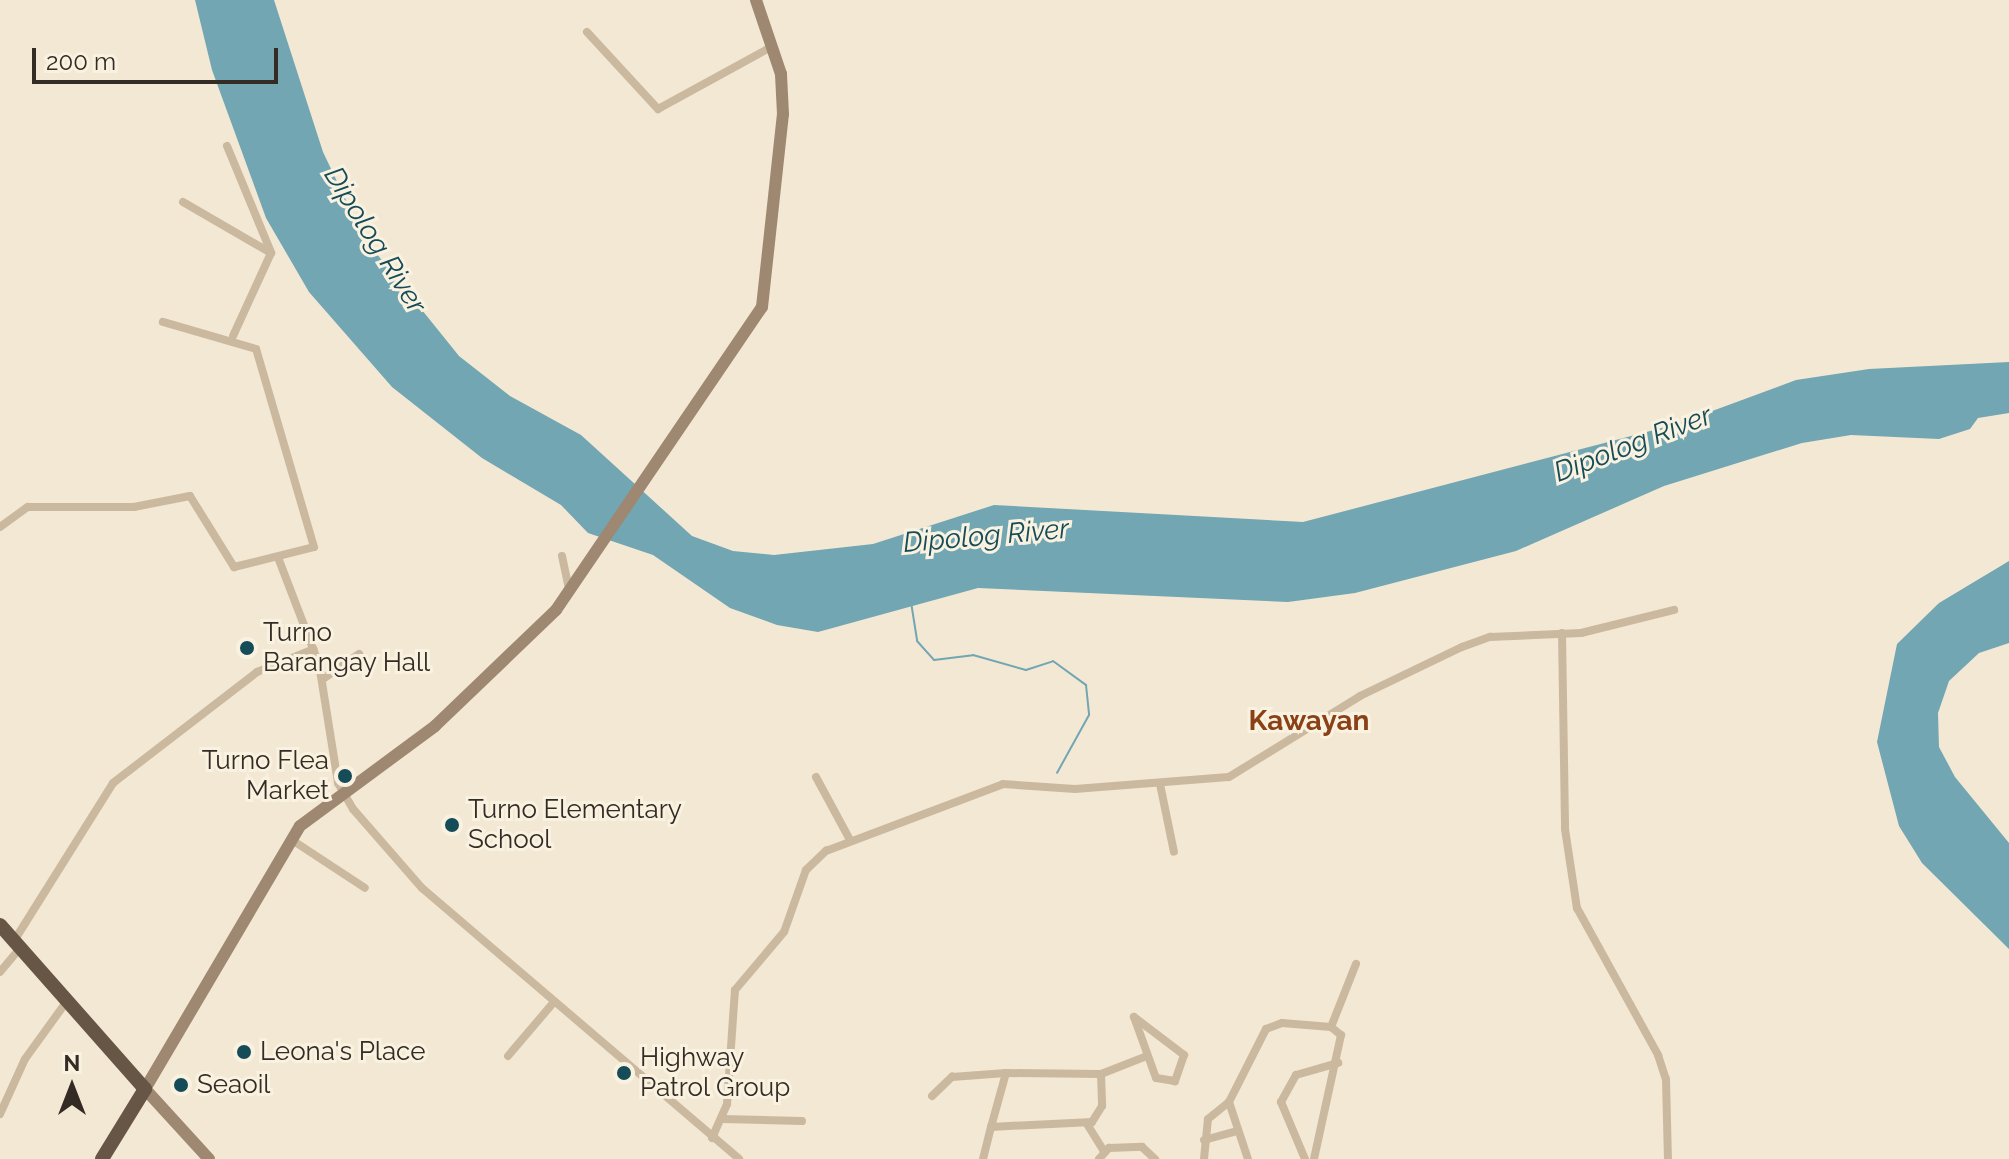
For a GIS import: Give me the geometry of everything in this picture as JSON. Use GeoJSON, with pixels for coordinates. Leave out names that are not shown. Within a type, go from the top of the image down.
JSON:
{"type":"FeatureCollection","features":[{"type":"Feature","properties":{"kind":"highway"},"geometry":{"type":"LineString","coordinates":[[0,925],[145,1089],[102,1159]]}},
{"type":"Feature","properties":{"kind":"main road"},"geometry":{"type":"LineString","coordinates":[[209,1159],[145,1089],[292,840],[341,793],[435,726],[570,595],[742,340],[771,273],[783,114],[774,45],[756,0]]}},
{"type":"Feature","properties":{"kind":"street"},"geometry":{"type":"LineString","coordinates":[[587,32],[658,109],[774,45]]}},
{"type":"Feature","properties":{"kind":"street"},"geometry":{"type":"LineString","coordinates":[[227,146],[271,253],[233,336]]}},
{"type":"Feature","properties":{"kind":"street"},"geometry":{"type":"LineString","coordinates":[[183,202],[271,253]]}},
{"type":"Feature","properties":{"kind":"street"},"geometry":{"type":"LineString","coordinates":[[0,527],[28,507],[134,507],[190,496],[229,565],[279,560],[310,551],[315,537],[256,349],[233,336],[163,322]]}},
{"type":"Feature","properties":{"kind":"street"},"geometry":{"type":"LineString","coordinates":[[562,556],[570,595]]}},
{"type":"Feature","properties":{"kind":"street"},"geometry":{"type":"LineString","coordinates":[[279,560],[323,679],[341,793],[422,888],[739,1159]]}},
{"type":"Feature","properties":{"kind":"street"},"geometry":{"type":"LineString","coordinates":[[712,1138],[723,1119],[735,990],[784,932],[812,860],[850,840],[1003,784],[1075,789],[1229,777],[1360,696],[1476,642],[1562,633],[1674,610]]}},
{"type":"Feature","properties":{"kind":"street"},"geometry":{"type":"LineString","coordinates":[[1562,633],[1565,829],[1577,908],[1658,1055],[1668,1159]]}},
{"type":"Feature","properties":{"kind":"street"},"geometry":{"type":"LineString","coordinates":[[0,972],[113,783],[257,672],[314,649]]}},
{"type":"Feature","properties":{"kind":"street"},"geometry":{"type":"LineString","coordinates":[[323,679],[359,654]]}},
{"type":"Feature","properties":{"kind":"street"},"geometry":{"type":"LineString","coordinates":[[816,777],[850,840]]}},
{"type":"Feature","properties":{"kind":"street"},"geometry":{"type":"LineString","coordinates":[[1160,784],[1174,852]]}},
{"type":"Feature","properties":{"kind":"street"},"geometry":{"type":"LineString","coordinates":[[292,840],[365,888]]}},
{"type":"Feature","properties":{"kind":"street"},"geometry":{"type":"LineString","coordinates":[[1331,1027],[1356,964]]}},
{"type":"Feature","properties":{"kind":"street"},"geometry":{"type":"LineString","coordinates":[[0,1114],[25,1059],[67,1001]]}},
{"type":"Feature","properties":{"kind":"street"},"geometry":{"type":"LineString","coordinates":[[508,1056],[554,1002]]}},
{"type":"Feature","properties":{"kind":"street"},"geometry":{"type":"LineString","coordinates":[[1134,1017],[1184,1055],[1186,1067],[1163,1083],[1147,1056],[1134,1020],[1134,1017]]}},
{"type":"Feature","properties":{"kind":"street"},"geometry":{"type":"LineString","coordinates":[[1204,1159],[1208,1119],[1229,1102],[1266,1029],[1282,1023],[1331,1027],[1341,1035],[1338,1063],[1314,1159]]}},
{"type":"Feature","properties":{"kind":"street"},"geometry":{"type":"LineString","coordinates":[[932,1096],[952,1077],[1006,1073],[1101,1074],[1147,1056]]}},
{"type":"Feature","properties":{"kind":"street"},"geometry":{"type":"LineString","coordinates":[[1305,1159],[1281,1102],[1296,1075],[1338,1063]]}},
{"type":"Feature","properties":{"kind":"street"},"geometry":{"type":"LineString","coordinates":[[983,1159],[1006,1073]]}},
{"type":"Feature","properties":{"kind":"street"},"geometry":{"type":"LineString","coordinates":[[991,1127],[1087,1124],[1102,1106],[1101,1074]]}},
{"type":"Feature","properties":{"kind":"street"},"geometry":{"type":"LineString","coordinates":[[1229,1102],[1234,1132],[1248,1159]]}},
{"type":"Feature","properties":{"kind":"street"},"geometry":{"type":"LineString","coordinates":[[723,1119],[802,1121]]}},
{"type":"Feature","properties":{"kind":"street"},"geometry":{"type":"LineString","coordinates":[[1087,1124],[1101,1155],[1142,1147],[1155,1159]]}},
{"type":"Feature","properties":{"kind":"street"},"geometry":{"type":"LineString","coordinates":[[1204,1140],[1234,1132]]}},
{"type":"Feature","properties":{"kind":"water","name":"Dipolog River"},"geometry":{"type":"Polygon","coordinates":[[[195,0],[274,0],[323,152],[364,238],[459,356],[510,396],[581,435],[692,536],[733,551],[774,555],[873,544],[994,505],[1303,522],[1677,424],[1796,380],[1869,369],[2009,362],[2009,413],[1978,418],[1970,429],[1939,439],[1851,435],[1802,443],[1664,486],[1516,551],[1355,593],[1288,602],[978,588],[818,632],[777,625],[730,608],[653,555],[588,533],[561,505],[482,458],[392,387],[309,292],[266,218],[212,70],[195,0]]]}},
{"type":"Feature","properties":{"kind":"water"},"geometry":{"type":"Polygon","coordinates":[[[2009,561],[2009,643],[1979,653],[1949,681],[1938,713],[1939,747],[1955,777],[2009,843],[2009,949],[1922,863],[1899,826],[1877,742],[1897,644],[1939,603],[2009,561]]]}},
{"type":"Feature","properties":{"kind":"waterway"},"geometry":{"type":"LineString","coordinates":[[911,602],[917,641],[934,660],[973,655],[1026,670],[1053,661],[1086,685],[1089,715],[1057,773]]}},
{"type":"Feature","properties":{"kind":"place","name":"Turno Barangay Hall"},"geometry":{"type":"Point","coordinates":[247,648]}},
{"type":"Feature","properties":{"kind":"place","name":"Turno Flea Market"},"geometry":{"type":"Point","coordinates":[345,776]}},
{"type":"Feature","properties":{"kind":"place","name":"Turno Elementary School"},"geometry":{"type":"Point","coordinates":[452,825]}},
{"type":"Feature","properties":{"kind":"place","name":"Leona's Place"},"geometry":{"type":"Point","coordinates":[244,1052]}},
{"type":"Feature","properties":{"kind":"place","name":"Highway Patrol Group"},"geometry":{"type":"Point","coordinates":[624,1073]}},
{"type":"Feature","properties":{"kind":"place","name":"Seaoil"},"geometry":{"type":"Point","coordinates":[181,1085]}},
{"type":"Feature","properties":{"kind":"district","name":"Kawayan"},"geometry":{"type":"Point","coordinates":[1309,721]}}]}
